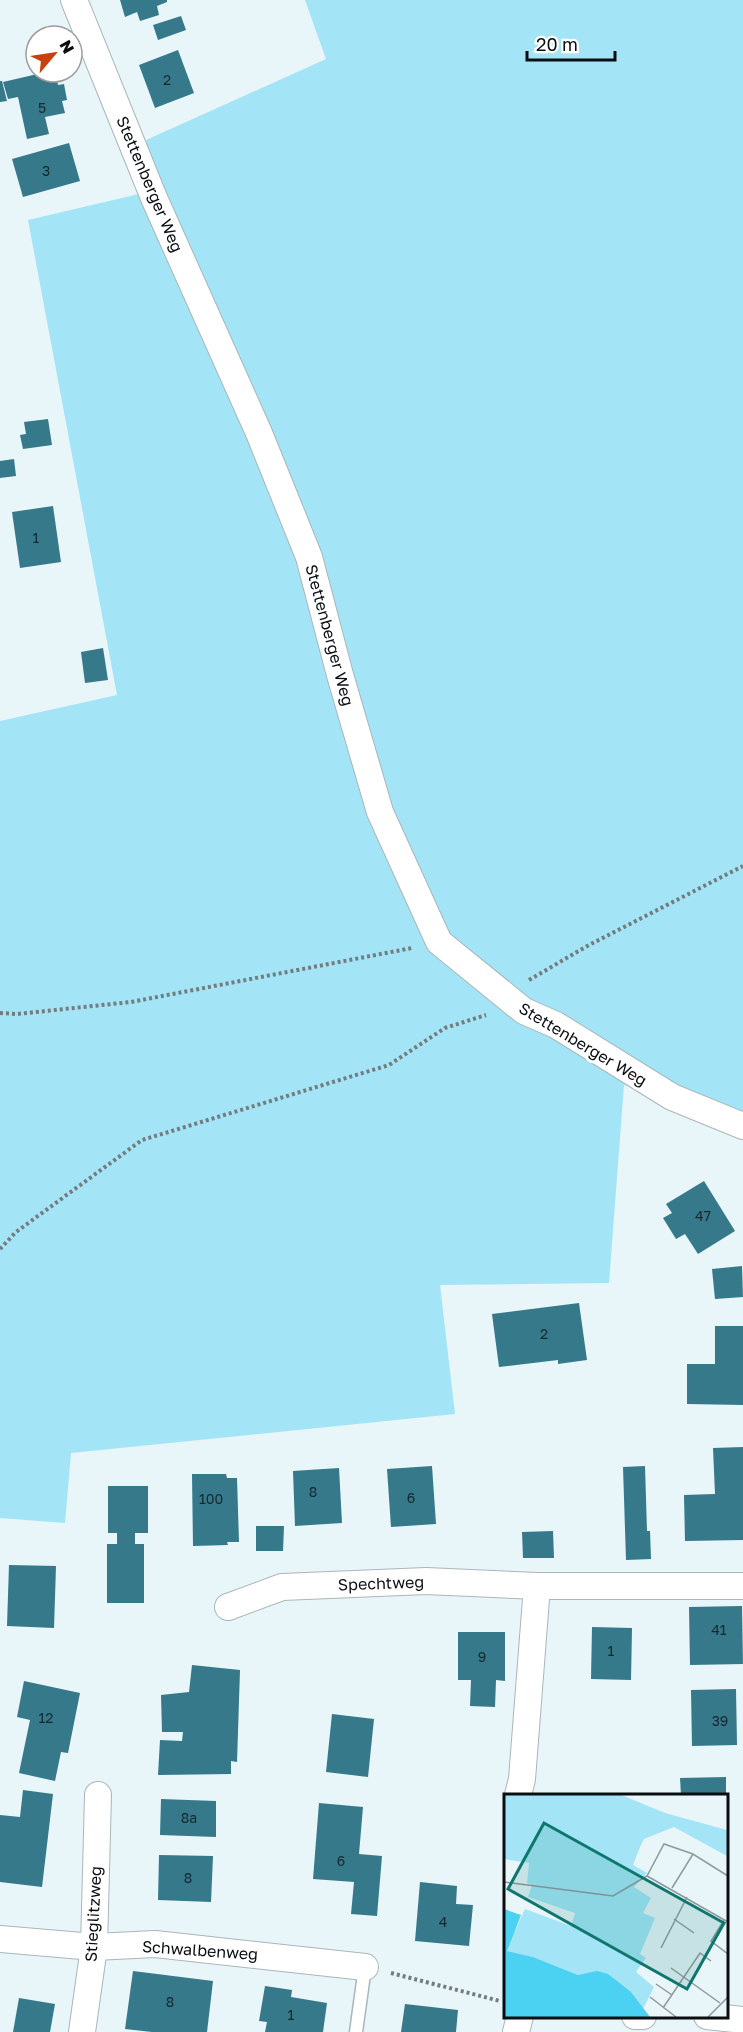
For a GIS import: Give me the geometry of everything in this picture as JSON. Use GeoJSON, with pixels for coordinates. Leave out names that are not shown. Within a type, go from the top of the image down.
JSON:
{"type":"FeatureCollection","features":[{"type":"Feature","properties":{"kind":"street","name":"Stettenberger Weg"},"geometry":{"type":"LineString","coordinates":[[74,0],[154,198],[259,433],[309,557],[380,812],[439,942],[524,1011],[556,1025],[672,1097],[743,1126]]}},
{"type":"Feature","properties":{"kind":"street","name":"Spechtweg"},"geometry":{"type":"LineString","coordinates":[[228,1607],[282,1587],[426,1581],[537,1586],[743,1586]]}},
{"type":"Feature","properties":{"kind":"street"},"geometry":{"type":"LineString","coordinates":[[519,1794],[537,1586]]}},
{"type":"Feature","properties":{"kind":"street","name":"Stieglitzweg"},"geometry":{"type":"LineString","coordinates":[[82,2032],[94,1947],[98,1795]]}},
{"type":"Feature","properties":{"kind":"street","name":"Schwalbenweg"},"geometry":{"type":"LineString","coordinates":[[0,1939],[94,1947],[155,1944],[365,1967]]}},
{"type":"Feature","properties":{"kind":"street"},"geometry":{"type":"LineString","coordinates":[[516,2032],[520,2017]]}},
{"type":"Feature","properties":{"kind":"street"},"geometry":{"type":"LineString","coordinates":[[716,2017],[743,2020]]}},
{"type":"Feature","properties":{"kind":"lane"},"geometry":{"type":"LineString","coordinates":[[356,2032],[365,1967]]}},
{"type":"Feature","properties":{"kind":"path"},"geometry":{"type":"LineString","coordinates":[[0,1249],[16,1232],[142,1140],[389,1065],[446,1028],[480,1018],[589,945],[743,866]]}},
{"type":"Feature","properties":{"kind":"path"},"geometry":{"type":"LineString","coordinates":[[0,1013],[17,1014],[131,1002],[439,942]]}},
{"type":"Feature","properties":{"kind":"path"},"geometry":{"type":"LineString","coordinates":[[365,1967],[504,2003]]}},
{"type":"Feature","properties":{"kind":"shaded area"},"geometry":{"type":"Polygon","coordinates":[[[305,0],[743,0],[743,1113],[624,1085],[609,1283],[440,1285],[455,1414],[71,1453],[65,1523],[0,1518],[0,721],[117,695],[28,220],[156,190],[146,140],[326,59],[305,0]]]}},
{"type":"Feature","properties":{"kind":"building"},"geometry":{"type":"Polygon","coordinates":[[[120,0],[167,0],[167,2],[157,6],[159,15],[140,21],[137,12],[125,17],[120,0]]]}},
{"type":"Feature","properties":{"kind":"building"},"geometry":{"type":"Polygon","coordinates":[[[181,16],[186,30],[158,40],[153,25],[181,16]]]}},
{"type":"Feature","properties":{"kind":"building"},"geometry":{"type":"Polygon","coordinates":[[[178,50],[194,93],[155,108],[139,65],[178,50]]]}},
{"type":"Feature","properties":{"kind":"building"},"geometry":{"type":"Polygon","coordinates":[[[24,77],[24,84],[64,84],[67,100],[62,101],[65,113],[45,117],[49,134],[27,139],[18,97],[8,99],[3,82],[24,77]]]}},
{"type":"Feature","properties":{"kind":"building"},"geometry":{"type":"Polygon","coordinates":[[[0,81],[2,81],[7,101],[0,102],[0,81]]]}},
{"type":"Feature","properties":{"kind":"building"},"geometry":{"type":"Polygon","coordinates":[[[69,143],[80,181],[23,197],[12,159],[69,143]]]}},
{"type":"Feature","properties":{"kind":"building"},"geometry":{"type":"Polygon","coordinates":[[[48,419],[52,445],[23,449],[20,435],[26,434],[24,422],[48,419]]]}},
{"type":"Feature","properties":{"kind":"building"},"geometry":{"type":"Polygon","coordinates":[[[14,459],[16,476],[0,478],[0,461],[14,459]]]}},
{"type":"Feature","properties":{"kind":"building"},"geometry":{"type":"Polygon","coordinates":[[[53,506],[61,562],[20,568],[12,512],[53,506]]]}},
{"type":"Feature","properties":{"kind":"building"},"geometry":{"type":"Polygon","coordinates":[[[103,648],[108,680],[85,683],[81,652],[103,648]]]}},
{"type":"Feature","properties":{"kind":"building"},"geometry":{"type":"Polygon","coordinates":[[[704,1181],[735,1231],[698,1254],[685,1234],[676,1239],[663,1218],[672,1213],[666,1204],[704,1181]]]}},
{"type":"Feature","properties":{"kind":"building"},"geometry":{"type":"Polygon","coordinates":[[[742,1266],[743,1297],[715,1299],[712,1269],[742,1266]]]}},
{"type":"Feature","properties":{"kind":"building"},"geometry":{"type":"Polygon","coordinates":[[[579,1303],[587,1360],[558,1364],[558,1360],[499,1367],[492,1314],[579,1303]]]}},
{"type":"Feature","properties":{"kind":"building"},"geometry":{"type":"Polygon","coordinates":[[[715,1326],[743,1326],[743,1405],[687,1404],[687,1364],[715,1364],[715,1326]]]}},
{"type":"Feature","properties":{"kind":"building"},"geometry":{"type":"Polygon","coordinates":[[[743,1447],[743,1540],[685,1541],[684,1495],[715,1494],[713,1448],[743,1447]]]}},
{"type":"Feature","properties":{"kind":"building"},"geometry":{"type":"Polygon","coordinates":[[[432,1466],[436,1524],[391,1527],[387,1469],[432,1466]]]}},
{"type":"Feature","properties":{"kind":"building"},"geometry":{"type":"Polygon","coordinates":[[[645,1466],[647,1531],[650,1531],[651,1559],[626,1560],[623,1467],[645,1466]]]}},
{"type":"Feature","properties":{"kind":"building"},"geometry":{"type":"Polygon","coordinates":[[[339,1468],[342,1523],[295,1526],[293,1471],[339,1468]]]}},
{"type":"Feature","properties":{"kind":"building"},"geometry":{"type":"Polygon","coordinates":[[[192,1474],[226,1474],[227,1478],[237,1478],[239,1542],[227,1542],[228,1545],[193,1546],[192,1474]]]}},
{"type":"Feature","properties":{"kind":"building"},"geometry":{"type":"Polygon","coordinates":[[[108,1486],[148,1486],[148,1533],[135,1533],[135,1544],[144,1544],[144,1603],[107,1603],[107,1544],[117,1544],[117,1533],[108,1533],[108,1486]]]}},
{"type":"Feature","properties":{"kind":"building"},"geometry":{"type":"Polygon","coordinates":[[[256,1526],[284,1526],[283,1551],[256,1551],[256,1526]]]}},
{"type":"Feature","properties":{"kind":"building"},"geometry":{"type":"Polygon","coordinates":[[[553,1531],[554,1558],[523,1558],[522,1532],[553,1531]]]}},
{"type":"Feature","properties":{"kind":"building"},"geometry":{"type":"Polygon","coordinates":[[[9,1565],[56,1566],[54,1628],[7,1626],[9,1565]]]}},
{"type":"Feature","properties":{"kind":"building"},"geometry":{"type":"Polygon","coordinates":[[[742,1606],[743,1664],[690,1665],[689,1607],[742,1606]]]}},
{"type":"Feature","properties":{"kind":"building"},"geometry":{"type":"Polygon","coordinates":[[[592,1627],[632,1628],[631,1680],[591,1679],[592,1627]]]}},
{"type":"Feature","properties":{"kind":"building"},"geometry":{"type":"Polygon","coordinates":[[[458,1632],[505,1632],[505,1681],[496,1680],[495,1707],[470,1706],[471,1680],[458,1680],[458,1632]]]}},
{"type":"Feature","properties":{"kind":"building"},"geometry":{"type":"Polygon","coordinates":[[[192,1665],[240,1670],[237,1762],[231,1761],[231,1774],[158,1775],[160,1740],[182,1741],[183,1732],[162,1732],[161,1695],[189,1692],[192,1665]]]}},
{"type":"Feature","properties":{"kind":"building"},"geometry":{"type":"Polygon","coordinates":[[[24,1681],[80,1693],[68,1753],[61,1752],[55,1781],[19,1773],[30,1720],[17,1717],[24,1681]]]}},
{"type":"Feature","properties":{"kind":"building"},"geometry":{"type":"Polygon","coordinates":[[[736,1689],[737,1745],[692,1746],[691,1690],[736,1689]]]}},
{"type":"Feature","properties":{"kind":"building"},"geometry":{"type":"Polygon","coordinates":[[[332,1714],[374,1719],[368,1777],[326,1772],[332,1714]]]}},
{"type":"Feature","properties":{"kind":"building"},"geometry":{"type":"Polygon","coordinates":[[[726,1777],[726,1794],[681,1794],[680,1778],[726,1777]]]}},
{"type":"Feature","properties":{"kind":"building"},"geometry":{"type":"Polygon","coordinates":[[[23,1790],[53,1794],[42,1887],[0,1882],[0,1815],[20,1817],[23,1790]]]}},
{"type":"Feature","properties":{"kind":"building"},"geometry":{"type":"Polygon","coordinates":[[[161,1799],[216,1801],[216,1837],[160,1835],[161,1799]]]}},
{"type":"Feature","properties":{"kind":"building"},"geometry":{"type":"Polygon","coordinates":[[[319,1803],[363,1807],[359,1854],[382,1856],[377,1916],[351,1914],[354,1882],[313,1879],[319,1803]]]}},
{"type":"Feature","properties":{"kind":"building"},"geometry":{"type":"Polygon","coordinates":[[[159,1855],[213,1856],[211,1902],[158,1900],[159,1855]]]}},
{"type":"Feature","properties":{"kind":"building"},"geometry":{"type":"Polygon","coordinates":[[[420,1882],[457,1886],[456,1904],[473,1905],[469,1946],[415,1941],[420,1882]]]}},
{"type":"Feature","properties":{"kind":"building"},"geometry":{"type":"Polygon","coordinates":[[[133,1971],[213,1981],[207,2032],[152,2032],[125,2029],[133,1971]]]}},
{"type":"Feature","properties":{"kind":"building"},"geometry":{"type":"Polygon","coordinates":[[[265,1986],[292,1990],[291,1997],[327,2003],[323,2032],[265,2032],[267,2022],[259,2021],[265,1986]]]}},
{"type":"Feature","properties":{"kind":"building"},"geometry":{"type":"Polygon","coordinates":[[[19,1998],[55,2004],[50,2032],[13,2032],[19,1998]]]}},
{"type":"Feature","properties":{"kind":"building"},"geometry":{"type":"Polygon","coordinates":[[[405,2004],[458,2010],[456,2032],[401,2032],[405,2004]]]}}]}
